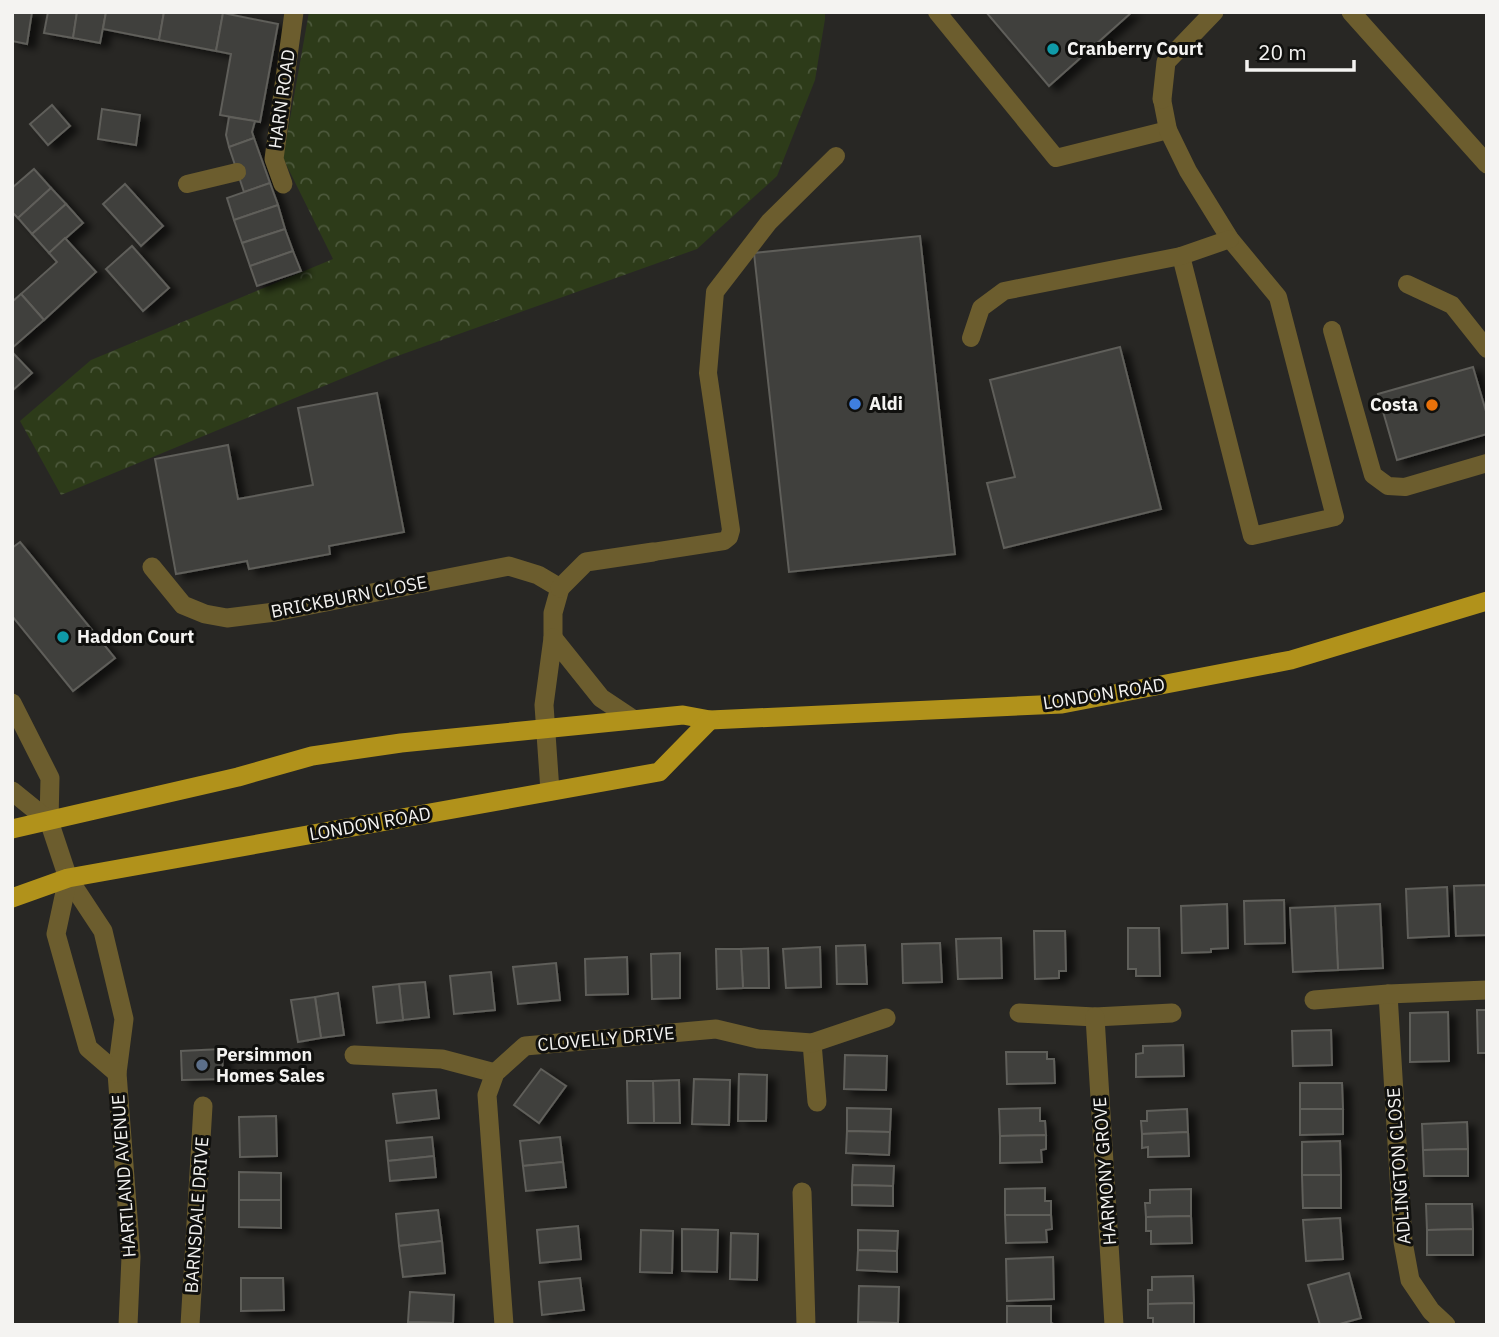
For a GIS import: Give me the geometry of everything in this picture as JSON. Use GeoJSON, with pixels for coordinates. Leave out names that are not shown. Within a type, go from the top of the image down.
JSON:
{"type":"FeatureCollection","features":[{"type":"Feature","properties":{"kind":"main road","name":"LONDON ROAD"},"geometry":{"type":"LineString","coordinates":[[12,829],[238,777],[312,756],[401,743],[545,730],[631,718],[683,715],[710,720],[1062,704],[1291,660],[1487,601]]}},
{"type":"Feature","properties":{"kind":"main road","name":"LONDON ROAD"},"geometry":{"type":"LineString","coordinates":[[12,898],[68,878],[659,772],[710,720]]}},
{"type":"Feature","properties":{"kind":"street","name":"HARN ROAD"},"geometry":{"type":"LineString","coordinates":[[283,184],[268,161],[295,12]]}},
{"type":"Feature","properties":{"kind":"street"},"geometry":{"type":"LineString","coordinates":[[1161,99],[1166,62],[1214,12]]}},
{"type":"Feature","properties":{"kind":"street"},"geometry":{"type":"LineString","coordinates":[[1351,12],[1487,164]]}},
{"type":"Feature","properties":{"kind":"street"},"geometry":{"type":"LineString","coordinates":[[550,791],[544,705],[553,638],[553,612],[560,588],[586,562],[653,552]]}},
{"type":"Feature","properties":{"kind":"street","name":"BRICKBURN CLOSE"},"geometry":{"type":"LineString","coordinates":[[152,566],[183,605],[205,614],[227,618],[275,612],[509,566],[538,575],[560,588]]}},
{"type":"Feature","properties":{"kind":"street"},"geometry":{"type":"LineString","coordinates":[[553,638],[601,698],[631,718]]}},
{"type":"Feature","properties":{"kind":"street"},"geometry":{"type":"LineString","coordinates":[[12,703],[50,778],[49,821],[68,878],[103,931],[124,1019],[117,1073]]}},
{"type":"Feature","properties":{"kind":"street"},"geometry":{"type":"LineString","coordinates":[[12,791],[49,821]]}},
{"type":"Feature","properties":{"kind":"street","name":"HARTLAND AVENUE"},"geometry":{"type":"LineString","coordinates":[[68,878],[56,934],[88,1048],[117,1073],[131,1256],[128,1325]]}},
{"type":"Feature","properties":{"kind":"street"},"geometry":{"type":"LineString","coordinates":[[1314,1000],[1487,990]]}},
{"type":"Feature","properties":{"kind":"street","name":"ADLINGTON CLOSE"},"geometry":{"type":"LineString","coordinates":[[1388,994],[1404,1242],[1410,1280],[1431,1311],[1446,1325]]}},
{"type":"Feature","properties":{"kind":"street"},"geometry":{"type":"LineString","coordinates":[[1020,1013],[1096,1017],[1172,1013]]}},
{"type":"Feature","properties":{"kind":"street","name":"HARMONY GROVE"},"geometry":{"type":"LineString","coordinates":[[1096,1017],[1114,1325]]}},
{"type":"Feature","properties":{"kind":"street","name":"CLOVELLY DRIVE"},"geometry":{"type":"LineString","coordinates":[[495,1073],[525,1046],[716,1028],[758,1039],[812,1043],[886,1018]]}},
{"type":"Feature","properties":{"kind":"street"},"geometry":{"type":"LineString","coordinates":[[812,1043],[817,1102]]}},
{"type":"Feature","properties":{"kind":"street"},"geometry":{"type":"LineString","coordinates":[[354,1055],[442,1059],[495,1073],[487,1095],[505,1325]]}},
{"type":"Feature","properties":{"kind":"street","name":"BARNSDALE DRIVE"},"geometry":{"type":"LineString","coordinates":[[190,1325],[203,1106]]}},
{"type":"Feature","properties":{"kind":"street"},"geometry":{"type":"LineString","coordinates":[[802,1192],[806,1325]]}},
{"type":"Feature","properties":{"kind":"lane"},"geometry":{"type":"LineString","coordinates":[[937,12],[1056,158],[1168,130]]}},
{"type":"Feature","properties":{"kind":"lane"},"geometry":{"type":"LineString","coordinates":[[1161,99],[1168,130],[1188,171],[1230,239],[1278,298],[1335,517],[1252,536],[1181,256]]}},
{"type":"Feature","properties":{"kind":"lane"},"geometry":{"type":"LineString","coordinates":[[653,552],[724,541],[729,537],[731,530],[708,373],[715,292],[769,222],[836,156]]}},
{"type":"Feature","properties":{"kind":"lane"},"geometry":{"type":"LineString","coordinates":[[187,184],[237,172]]}},
{"type":"Feature","properties":{"kind":"lane"},"geometry":{"type":"LineString","coordinates":[[971,338],[981,307],[1004,291],[1181,256],[1230,239]]}},
{"type":"Feature","properties":{"kind":"lane"},"geometry":{"type":"LineString","coordinates":[[1407,284],[1452,305],[1487,349]]}},
{"type":"Feature","properties":{"kind":"lane"},"geometry":{"type":"LineString","coordinates":[[1332,330],[1373,475],[1388,486],[1405,487],[1487,463]]}},
{"type":"Feature","properties":{"kind":"green space"},"geometry":{"type":"Polygon","coordinates":[[[309,12],[825,12],[825,19],[815,80],[777,176],[697,249],[389,359],[61,495],[20,421],[91,360],[333,259],[283,158],[309,12]]]}},
{"type":"Feature","properties":{"kind":"building"},"geometry":{"type":"Polygon","coordinates":[[[12,12],[32,12],[27,44],[12,41],[12,12]]]}},
{"type":"Feature","properties":{"kind":"building"},"geometry":{"type":"Polygon","coordinates":[[[48,12],[77,12],[73,38],[44,33],[48,12]]]}},
{"type":"Feature","properties":{"kind":"building"},"geometry":{"type":"Polygon","coordinates":[[[77,12],[106,12],[100,43],[73,38],[77,12]]]}},
{"type":"Feature","properties":{"kind":"building"},"geometry":{"type":"Polygon","coordinates":[[[106,12],[164,12],[159,40],[103,29],[106,12]]]}},
{"type":"Feature","properties":{"kind":"building"},"geometry":{"type":"Polygon","coordinates":[[[164,12],[223,13],[216,51],[159,40],[164,12]]]}},
{"type":"Feature","properties":{"kind":"building","name":"Cranberry Court"},"geometry":{"type":"Polygon","coordinates":[[[986,12],[1132,12],[1049,86],[986,12]]]}},
{"type":"Feature","properties":{"kind":"building"},"geometry":{"type":"Polygon","coordinates":[[[223,13],[278,24],[260,122],[220,115],[231,54],[216,51],[223,13]]]}},
{"type":"Feature","properties":{"kind":"building"},"geometry":{"type":"Polygon","coordinates":[[[52,105],[70,126],[48,145],[30,124],[52,105]]]}},
{"type":"Feature","properties":{"kind":"building"},"geometry":{"type":"Polygon","coordinates":[[[102,109],[140,115],[136,145],[98,139],[102,109]]]}},
{"type":"Feature","properties":{"kind":"building"},"geometry":{"type":"Polygon","coordinates":[[[229,117],[255,121],[252,132],[254,138],[229,147],[226,135],[229,117]]]}},
{"type":"Feature","properties":{"kind":"building"},"geometry":{"type":"Polygon","coordinates":[[[254,138],[270,183],[244,192],[229,147],[254,138]]]}},
{"type":"Feature","properties":{"kind":"building"},"geometry":{"type":"Polygon","coordinates":[[[34,169],[51,188],[18,218],[12,212],[12,188],[34,169]]]}},
{"type":"Feature","properties":{"kind":"building"},"geometry":{"type":"Polygon","coordinates":[[[270,183],[278,205],[234,220],[227,198],[270,183]]]}},
{"type":"Feature","properties":{"kind":"building"},"geometry":{"type":"Polygon","coordinates":[[[125,184],[163,226],[141,246],[103,204],[125,184]]]}},
{"type":"Feature","properties":{"kind":"building"},"geometry":{"type":"Polygon","coordinates":[[[51,188],[66,204],[32,234],[18,218],[51,188]]]}},
{"type":"Feature","properties":{"kind":"building"},"geometry":{"type":"Polygon","coordinates":[[[66,204],[83,223],[49,253],[32,234],[66,204]]]}},
{"type":"Feature","properties":{"kind":"building"},"geometry":{"type":"Polygon","coordinates":[[[278,205],[285,229],[242,243],[234,220],[278,205]]]}},
{"type":"Feature","properties":{"kind":"building"},"geometry":{"type":"Polygon","coordinates":[[[285,229],[293,251],[250,266],[242,243],[285,229]]]}},
{"type":"Feature","properties":{"kind":"building","name":"Aldi"},"geometry":{"type":"Polygon","coordinates":[[[920,236],[955,554],[789,572],[754,253],[920,236]]]}},
{"type":"Feature","properties":{"kind":"building"},"geometry":{"type":"Polygon","coordinates":[[[65,238],[96,272],[44,320],[21,294],[57,262],[49,253],[65,238]]]}},
{"type":"Feature","properties":{"kind":"building"},"geometry":{"type":"Polygon","coordinates":[[[132,246],[169,288],[143,311],[106,269],[132,246]]]}},
{"type":"Feature","properties":{"kind":"building"},"geometry":{"type":"Polygon","coordinates":[[[293,251],[301,271],[257,286],[250,266],[293,251]]]}},
{"type":"Feature","properties":{"kind":"building"},"geometry":{"type":"Polygon","coordinates":[[[21,294],[44,320],[12,348],[12,302],[21,294]]]}},
{"type":"Feature","properties":{"kind":"building"},"geometry":{"type":"Polygon","coordinates":[[[1120,347],[1161,509],[1004,548],[987,483],[1015,477],[990,380],[1120,347]]]}},
{"type":"Feature","properties":{"kind":"building"},"geometry":{"type":"Polygon","coordinates":[[[12,352],[32,373],[12,391],[12,352]]]}},
{"type":"Feature","properties":{"kind":"building","name":"Costa"},"geometry":{"type":"Polygon","coordinates":[[[1473,367],[1487,415],[1487,434],[1397,460],[1378,394],[1473,367]]]}},
{"type":"Feature","properties":{"kind":"building"},"geometry":{"type":"Polygon","coordinates":[[[377,393],[404,532],[329,546],[330,554],[249,569],[247,561],[176,574],[155,459],[228,445],[238,499],[313,485],[298,408],[377,393]]]}},
{"type":"Feature","properties":{"kind":"building","name":"Haddon Court"},"geometry":{"type":"Polygon","coordinates":[[[20,542],[115,658],[73,691],[12,616],[12,548],[20,542]]]}},
{"type":"Feature","properties":{"kind":"building"},"geometry":{"type":"Polygon","coordinates":[[[1487,885],[1487,935],[1456,936],[1454,886],[1487,885]]]}},
{"type":"Feature","properties":{"kind":"building"},"geometry":{"type":"Polygon","coordinates":[[[1447,887],[1449,936],[1408,938],[1406,889],[1447,887]]]}},
{"type":"Feature","properties":{"kind":"building"},"geometry":{"type":"Polygon","coordinates":[[[1284,900],[1285,943],[1245,944],[1244,901],[1284,900]]]}},
{"type":"Feature","properties":{"kind":"building"},"geometry":{"type":"Polygon","coordinates":[[[1227,904],[1228,948],[1211,949],[1211,952],[1182,953],[1181,906],[1227,904]]]}},
{"type":"Feature","properties":{"kind":"building"},"geometry":{"type":"Polygon","coordinates":[[[1380,904],[1383,968],[1338,970],[1335,906],[1380,904]]]}},
{"type":"Feature","properties":{"kind":"building"},"geometry":{"type":"Polygon","coordinates":[[[1335,906],[1338,970],[1293,972],[1290,908],[1335,906]]]}},
{"type":"Feature","properties":{"kind":"building"},"geometry":{"type":"Polygon","coordinates":[[[1128,928],[1159,928],[1160,976],[1136,976],[1136,969],[1128,969],[1128,928]]]}},
{"type":"Feature","properties":{"kind":"building"},"geometry":{"type":"Polygon","coordinates":[[[1034,931],[1065,931],[1066,971],[1059,971],[1059,978],[1035,979],[1034,931]]]}},
{"type":"Feature","properties":{"kind":"building"},"geometry":{"type":"Polygon","coordinates":[[[1001,938],[1002,978],[958,979],[956,939],[1001,938]]]}},
{"type":"Feature","properties":{"kind":"building"},"geometry":{"type":"Polygon","coordinates":[[[940,943],[942,982],[903,983],[902,944],[940,943]]]}},
{"type":"Feature","properties":{"kind":"building"},"geometry":{"type":"Polygon","coordinates":[[[865,945],[867,984],[837,984],[836,946],[865,945]]]}},
{"type":"Feature","properties":{"kind":"building"},"geometry":{"type":"Polygon","coordinates":[[[820,947],[821,987],[786,988],[783,949],[820,947]]]}},
{"type":"Feature","properties":{"kind":"building"},"geometry":{"type":"Polygon","coordinates":[[[768,948],[769,988],[743,988],[741,949],[768,948]]]}},
{"type":"Feature","properties":{"kind":"building"},"geometry":{"type":"Polygon","coordinates":[[[716,949],[741,949],[743,988],[717,989],[716,949]]]}},
{"type":"Feature","properties":{"kind":"building"},"geometry":{"type":"Polygon","coordinates":[[[680,953],[680,998],[652,999],[651,954],[680,953]]]}},
{"type":"Feature","properties":{"kind":"building"},"geometry":{"type":"Polygon","coordinates":[[[627,957],[628,994],[586,995],[585,959],[627,957]]]}},
{"type":"Feature","properties":{"kind":"building"},"geometry":{"type":"Polygon","coordinates":[[[556,963],[560,1000],[518,1004],[513,967],[556,963]]]}},
{"type":"Feature","properties":{"kind":"building"},"geometry":{"type":"Polygon","coordinates":[[[491,972],[495,1010],[454,1014],[450,976],[491,972]]]}},
{"type":"Feature","properties":{"kind":"building"},"geometry":{"type":"Polygon","coordinates":[[[425,982],[429,1017],[403,1020],[399,984],[425,982]]]}},
{"type":"Feature","properties":{"kind":"building"},"geometry":{"type":"Polygon","coordinates":[[[399,984],[403,1020],[377,1023],[373,987],[399,984]]]}},
{"type":"Feature","properties":{"kind":"building"},"geometry":{"type":"Polygon","coordinates":[[[338,993],[344,1035],[321,1038],[315,997],[338,993]]]}},
{"type":"Feature","properties":{"kind":"building"},"geometry":{"type":"Polygon","coordinates":[[[315,997],[321,1038],[298,1042],[291,1000],[315,997]]]}},
{"type":"Feature","properties":{"kind":"building"},"geometry":{"type":"Polygon","coordinates":[[[1477,1010],[1487,1010],[1487,1053],[1478,1053],[1477,1010]]]}},
{"type":"Feature","properties":{"kind":"building"},"geometry":{"type":"Polygon","coordinates":[[[1448,1012],[1449,1061],[1410,1062],[1410,1013],[1448,1012]]]}},
{"type":"Feature","properties":{"kind":"building"},"geometry":{"type":"Polygon","coordinates":[[[1331,1030],[1332,1065],[1293,1066],[1292,1031],[1331,1030]]]}},
{"type":"Feature","properties":{"kind":"building"},"geometry":{"type":"Polygon","coordinates":[[[1183,1045],[1184,1076],[1136,1077],[1136,1054],[1143,1053],[1143,1046],[1183,1045]]]}},
{"type":"Feature","properties":{"kind":"building","name":"Persimmon Homes Sales"},"geometry":{"type":"Polygon","coordinates":[[[222,1049],[223,1079],[182,1080],[181,1051],[222,1049]]]}},
{"type":"Feature","properties":{"kind":"building"},"geometry":{"type":"Polygon","coordinates":[[[1006,1052],[1047,1052],[1047,1059],[1054,1059],[1055,1083],[1007,1084],[1006,1052]]]}},
{"type":"Feature","properties":{"kind":"building"},"geometry":{"type":"Polygon","coordinates":[[[845,1055],[887,1056],[886,1090],[844,1089],[845,1055]]]}},
{"type":"Feature","properties":{"kind":"building"},"geometry":{"type":"Polygon","coordinates":[[[541,1069],[566,1086],[539,1123],[514,1105],[541,1069]]]}},
{"type":"Feature","properties":{"kind":"building"},"geometry":{"type":"Polygon","coordinates":[[[739,1074],[767,1075],[766,1121],[738,1121],[739,1074]]]}},
{"type":"Feature","properties":{"kind":"building"},"geometry":{"type":"Polygon","coordinates":[[[694,1079],[730,1080],[729,1125],[692,1124],[694,1079]]]}},
{"type":"Feature","properties":{"kind":"building"},"geometry":{"type":"Polygon","coordinates":[[[679,1080],[680,1123],[654,1123],[653,1081],[679,1080]]]}},
{"type":"Feature","properties":{"kind":"building"},"geometry":{"type":"Polygon","coordinates":[[[627,1081],[653,1081],[654,1123],[628,1123],[627,1081]]]}},
{"type":"Feature","properties":{"kind":"building"},"geometry":{"type":"Polygon","coordinates":[[[1300,1083],[1342,1083],[1343,1109],[1300,1109],[1300,1083]]]}},
{"type":"Feature","properties":{"kind":"building"},"geometry":{"type":"Polygon","coordinates":[[[436,1090],[439,1118],[397,1123],[393,1094],[436,1090]]]}},
{"type":"Feature","properties":{"kind":"building"},"geometry":{"type":"Polygon","coordinates":[[[847,1108],[891,1109],[890,1132],[847,1131],[847,1108]]]}},
{"type":"Feature","properties":{"kind":"building"},"geometry":{"type":"Polygon","coordinates":[[[1040,1108],[1040,1121],[1045,1121],[1046,1135],[1000,1136],[999,1109],[1040,1108]]]}},
{"type":"Feature","properties":{"kind":"building"},"geometry":{"type":"Polygon","coordinates":[[[1187,1109],[1188,1132],[1142,1134],[1141,1121],[1147,1121],[1147,1111],[1187,1109]]]}},
{"type":"Feature","properties":{"kind":"building"},"geometry":{"type":"Polygon","coordinates":[[[1300,1109],[1343,1109],[1343,1134],[1300,1135],[1300,1109]]]}},
{"type":"Feature","properties":{"kind":"building"},"geometry":{"type":"Polygon","coordinates":[[[276,1116],[277,1156],[240,1157],[239,1117],[276,1116]]]}},
{"type":"Feature","properties":{"kind":"building"},"geometry":{"type":"Polygon","coordinates":[[[1467,1122],[1468,1149],[1423,1150],[1422,1124],[1467,1122]]]}},
{"type":"Feature","properties":{"kind":"building"},"geometry":{"type":"Polygon","coordinates":[[[847,1131],[890,1132],[889,1155],[846,1153],[847,1131]]]}},
{"type":"Feature","properties":{"kind":"building"},"geometry":{"type":"Polygon","coordinates":[[[1188,1132],[1189,1156],[1148,1157],[1148,1147],[1142,1148],[1142,1134],[1188,1132]]]}},
{"type":"Feature","properties":{"kind":"building"},"geometry":{"type":"Polygon","coordinates":[[[1046,1135],[1046,1149],[1041,1150],[1042,1162],[1000,1163],[1000,1136],[1046,1135]]]}},
{"type":"Feature","properties":{"kind":"building"},"geometry":{"type":"Polygon","coordinates":[[[432,1137],[434,1156],[388,1161],[386,1141],[432,1137]]]}},
{"type":"Feature","properties":{"kind":"building"},"geometry":{"type":"Polygon","coordinates":[[[560,1137],[563,1162],[523,1166],[520,1141],[560,1137]]]}},
{"type":"Feature","properties":{"kind":"building"},"geometry":{"type":"Polygon","coordinates":[[[1340,1141],[1341,1175],[1302,1175],[1302,1142],[1340,1141]]]}},
{"type":"Feature","properties":{"kind":"building"},"geometry":{"type":"Polygon","coordinates":[[[1468,1149],[1468,1176],[1424,1176],[1423,1150],[1468,1149]]]}},
{"type":"Feature","properties":{"kind":"building"},"geometry":{"type":"Polygon","coordinates":[[[434,1156],[436,1177],[390,1181],[388,1161],[434,1156]]]}},
{"type":"Feature","properties":{"kind":"building"},"geometry":{"type":"Polygon","coordinates":[[[563,1162],[566,1187],[526,1191],[523,1166],[563,1162]]]}},
{"type":"Feature","properties":{"kind":"building"},"geometry":{"type":"Polygon","coordinates":[[[853,1165],[894,1166],[893,1186],[852,1185],[853,1165]]]}},
{"type":"Feature","properties":{"kind":"building"},"geometry":{"type":"Polygon","coordinates":[[[239,1172],[281,1173],[281,1200],[239,1200],[239,1172]]]}},
{"type":"Feature","properties":{"kind":"building"},"geometry":{"type":"Polygon","coordinates":[[[1302,1175],[1341,1175],[1341,1208],[1303,1208],[1302,1175]]]}},
{"type":"Feature","properties":{"kind":"building"},"geometry":{"type":"Polygon","coordinates":[[[852,1185],[893,1186],[893,1206],[852,1205],[852,1185]]]}},
{"type":"Feature","properties":{"kind":"building"},"geometry":{"type":"Polygon","coordinates":[[[1045,1188],[1045,1201],[1051,1201],[1051,1215],[1005,1215],[1005,1189],[1045,1188]]]}},
{"type":"Feature","properties":{"kind":"building"},"geometry":{"type":"Polygon","coordinates":[[[1191,1189],[1191,1216],[1146,1217],[1145,1203],[1150,1203],[1150,1190],[1191,1189]]]}},
{"type":"Feature","properties":{"kind":"building"},"geometry":{"type":"Polygon","coordinates":[[[239,1200],[281,1200],[281,1228],[239,1227],[239,1200]]]}},
{"type":"Feature","properties":{"kind":"building"},"geometry":{"type":"Polygon","coordinates":[[[1426,1204],[1472,1204],[1473,1229],[1427,1230],[1426,1204]]]}},
{"type":"Feature","properties":{"kind":"building"},"geometry":{"type":"Polygon","coordinates":[[[438,1210],[442,1241],[399,1246],[396,1214],[438,1210]]]}},
{"type":"Feature","properties":{"kind":"building"},"geometry":{"type":"Polygon","coordinates":[[[1005,1215],[1051,1215],[1052,1229],[1046,1230],[1047,1242],[1006,1243],[1005,1215]]]}},
{"type":"Feature","properties":{"kind":"building"},"geometry":{"type":"Polygon","coordinates":[[[1191,1216],[1192,1243],[1151,1244],[1151,1231],[1146,1231],[1146,1217],[1191,1216]]]}},
{"type":"Feature","properties":{"kind":"building"},"geometry":{"type":"Polygon","coordinates":[[[1340,1218],[1343,1259],[1306,1261],[1303,1220],[1340,1218]]]}},
{"type":"Feature","properties":{"kind":"building"},"geometry":{"type":"Polygon","coordinates":[[[578,1226],[581,1259],[540,1263],[537,1230],[578,1226]]]}},
{"type":"Feature","properties":{"kind":"building"},"geometry":{"type":"Polygon","coordinates":[[[682,1229],[718,1230],[717,1272],[682,1271],[682,1229]]]}},
{"type":"Feature","properties":{"kind":"building"},"geometry":{"type":"Polygon","coordinates":[[[1473,1229],[1473,1255],[1427,1255],[1427,1230],[1473,1229]]]}},
{"type":"Feature","properties":{"kind":"building"},"geometry":{"type":"Polygon","coordinates":[[[641,1230],[673,1231],[672,1273],[640,1272],[641,1230]]]}},
{"type":"Feature","properties":{"kind":"building"},"geometry":{"type":"Polygon","coordinates":[[[858,1230],[898,1231],[897,1251],[858,1250],[858,1230]]]}},
{"type":"Feature","properties":{"kind":"building"},"geometry":{"type":"Polygon","coordinates":[[[731,1233],[758,1234],[757,1280],[730,1279],[731,1233]]]}},
{"type":"Feature","properties":{"kind":"building"},"geometry":{"type":"Polygon","coordinates":[[[442,1241],[445,1273],[403,1277],[399,1246],[442,1241]]]}},
{"type":"Feature","properties":{"kind":"building"},"geometry":{"type":"Polygon","coordinates":[[[858,1250],[897,1251],[897,1272],[857,1270],[858,1250]]]}},
{"type":"Feature","properties":{"kind":"building"},"geometry":{"type":"Polygon","coordinates":[[[1053,1257],[1054,1299],[1007,1301],[1006,1259],[1053,1257]]]}},
{"type":"Feature","properties":{"kind":"building"},"geometry":{"type":"Polygon","coordinates":[[[1349,1273],[1361,1318],[1336,1325],[1320,1325],[1308,1285],[1349,1273]]]}},
{"type":"Feature","properties":{"kind":"building"},"geometry":{"type":"Polygon","coordinates":[[[1193,1276],[1194,1303],[1148,1304],[1152,1277],[1193,1276]]]}},
{"type":"Feature","properties":{"kind":"building"},"geometry":{"type":"Polygon","coordinates":[[[241,1278],[283,1278],[284,1310],[241,1311],[241,1278]]]}},
{"type":"Feature","properties":{"kind":"building"},"geometry":{"type":"Polygon","coordinates":[[[580,1278],[584,1310],[542,1315],[539,1282],[580,1278]]]}},
{"type":"Feature","properties":{"kind":"building"},"geometry":{"type":"Polygon","coordinates":[[[859,1286],[899,1287],[898,1323],[858,1322],[859,1286]]]}},
{"type":"Feature","properties":{"kind":"building"},"geometry":{"type":"Polygon","coordinates":[[[410,1292],[454,1295],[453,1323],[408,1322],[410,1292]]]}},
{"type":"Feature","properties":{"kind":"building"},"geometry":{"type":"Polygon","coordinates":[[[1194,1303],[1194,1325],[1153,1325],[1153,1318],[1148,1318],[1148,1304],[1194,1303]]]}},
{"type":"Feature","properties":{"kind":"building"},"geometry":{"type":"Polygon","coordinates":[[[1007,1306],[1051,1306],[1051,1323],[1055,1325],[1007,1325],[1007,1306]]]}},
{"type":"Feature","properties":{"kind":"place","name":"Cranberry Court"},"geometry":{"type":"Point","coordinates":[1053,49]}},
{"type":"Feature","properties":{"kind":"place","name":"Aldi"},"geometry":{"type":"Point","coordinates":[855,404]}},
{"type":"Feature","properties":{"kind":"place","name":"Costa"},"geometry":{"type":"Point","coordinates":[1432,405]}},
{"type":"Feature","properties":{"kind":"place","name":"Haddon Court"},"geometry":{"type":"Point","coordinates":[63,637]}},
{"type":"Feature","properties":{"kind":"place","name":"Persimmon Homes Sales"},"geometry":{"type":"Point","coordinates":[202,1065]}}]}
